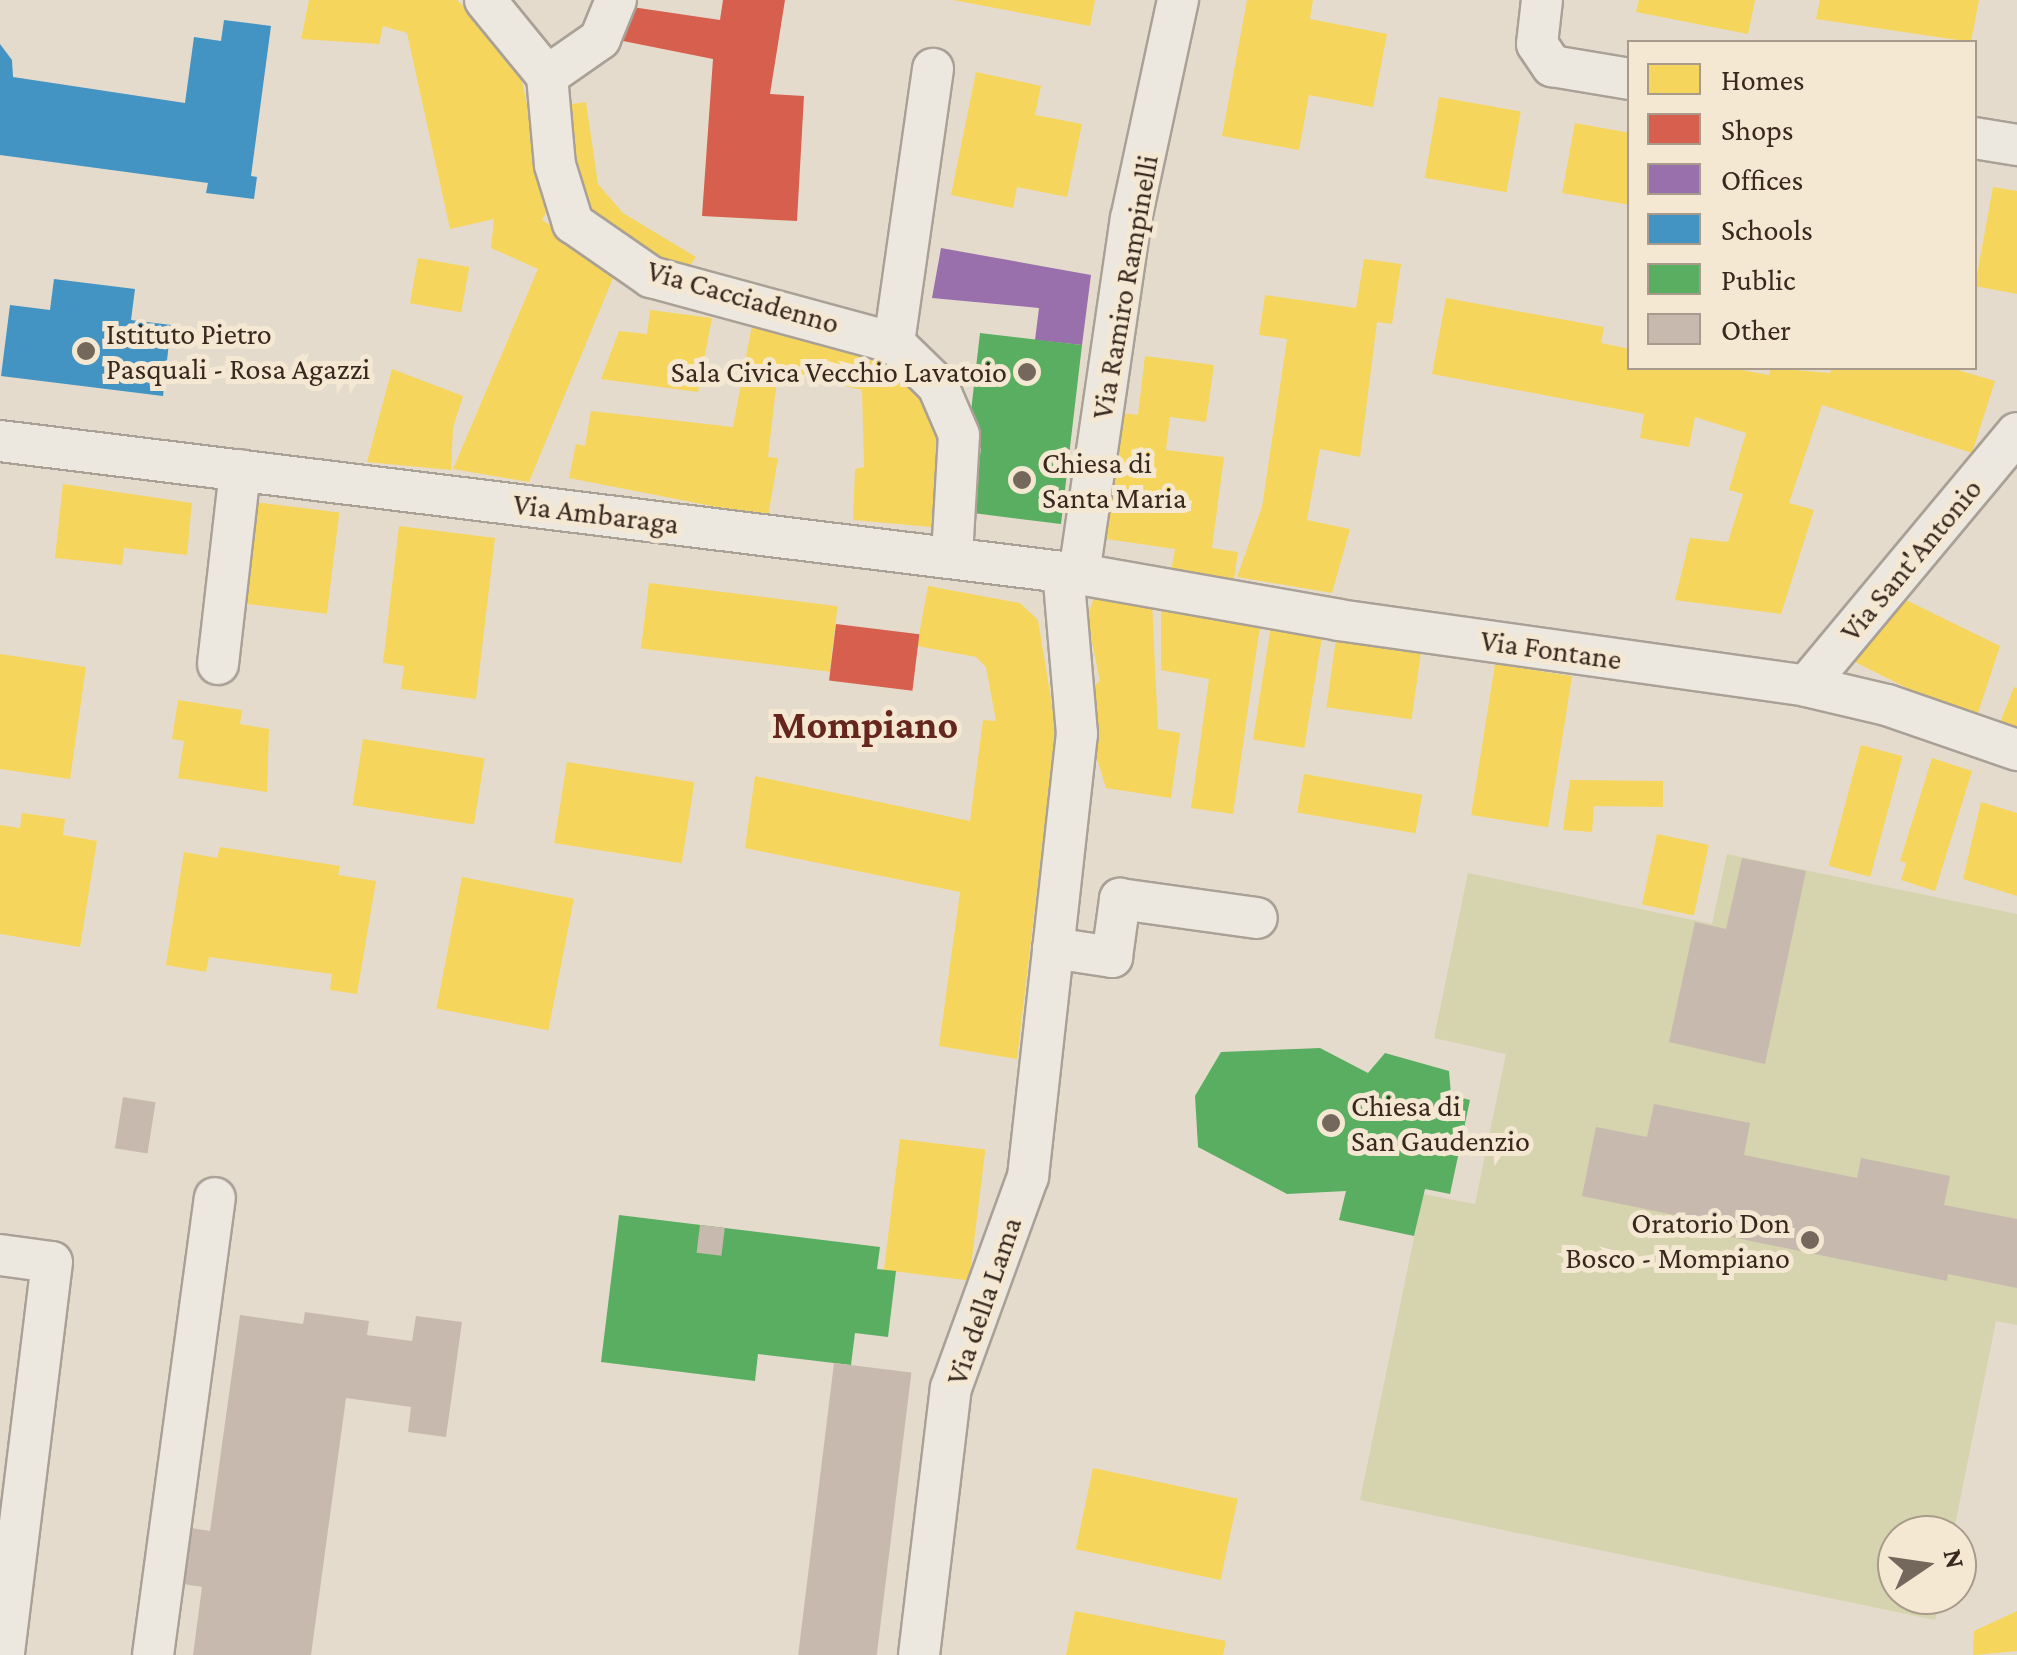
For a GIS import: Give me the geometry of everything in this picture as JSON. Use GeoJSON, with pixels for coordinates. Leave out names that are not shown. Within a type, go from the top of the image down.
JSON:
{"type":"FeatureCollection","features":[{"type":"Feature","properties":{"kind":"street"},"geometry":{"type":"LineString","coordinates":[[485,0],[547,76],[600,39],[616,0]]}},
{"type":"Feature","properties":{"kind":"street","name":"Via Ramiro Rampinelli"},"geometry":{"type":"LineString","coordinates":[[1071,573],[1132,219],[1178,0]]}},
{"type":"Feature","properties":{"kind":"street"},"geometry":{"type":"LineString","coordinates":[[1542,0],[1536,44],[1552,66],[1627,78]]}},
{"type":"Feature","properties":{"kind":"street"},"geometry":{"type":"LineString","coordinates":[[894,343],[933,69]]}},
{"type":"Feature","properties":{"kind":"street","name":"Via Cacciadenno"},"geometry":{"type":"LineString","coordinates":[[547,76],[555,165],[572,223],[651,277],[894,343],[938,386],[960,435],[952,557]]}},
{"type":"Feature","properties":{"kind":"street"},"geometry":{"type":"LineString","coordinates":[[1977,138],[2017,145]]}},
{"type":"Feature","properties":{"kind":"street","name":"Via Sant'Antonio"},"geometry":{"type":"LineString","coordinates":[[1806,686],[2017,434]]}},
{"type":"Feature","properties":{"kind":"street","name":"Via Ambaraga"},"geometry":{"type":"LineString","coordinates":[[0,441],[1071,573]]}},
{"type":"Feature","properties":{"kind":"street"},"geometry":{"type":"LineString","coordinates":[[218,664],[240,470]]}},
{"type":"Feature","properties":{"kind":"street","name":"Via Fontane"},"geometry":{"type":"LineString","coordinates":[[1071,573],[1339,620],[1806,686],[1887,705],[2017,750]]}},
{"type":"Feature","properties":{"kind":"street","name":"Via della Lama"},"geometry":{"type":"LineString","coordinates":[[919,1655],[952,1388],[1028,1178],[1077,734],[1071,573]]}},
{"type":"Feature","properties":{"kind":"street"},"geometry":{"type":"LineString","coordinates":[[1053,948],[1112,956],[1120,899],[1256,918]]}},
{"type":"Feature","properties":{"kind":"street"},"geometry":{"type":"LineString","coordinates":[[153,1655],[215,1198]]}},
{"type":"Feature","properties":{"kind":"street"},"geometry":{"type":"LineString","coordinates":[[0,1255],[53,1252],[4,1655]]}},
{"type":"Feature","properties":{"kind":"shaded area"},"geometry":{"type":"Polygon","coordinates":[[[1727,854],[2017,914],[2017,1325],[1996,1321],[1957,1515],[1877,1515],[1877,1608],[1360,1500],[1423,1194],[1475,1204],[1506,1054],[1434,1038],[1468,873],[1712,924],[1727,854]]]}},
{"type":"Feature","properties":{"kind":"shaded area"},"geometry":{"type":"Polygon","coordinates":[[[1911,1615],[1936,1615],[1935,1620],[1911,1615]]]}},
{"type":"Feature","properties":{"kind":"building: Homes"},"geometry":{"type":"Polygon","coordinates":[[[309,0],[457,0],[490,32],[522,82],[550,206],[542,220],[618,266],[529,482],[453,469],[538,269],[491,248],[494,219],[450,229],[407,33],[383,26],[379,44],[301,39],[309,0]]]}},
{"type":"Feature","properties":{"kind":"building: Homes"},"geometry":{"type":"Polygon","coordinates":[[[953,0],[1095,0],[1090,26],[953,0]]]}},
{"type":"Feature","properties":{"kind":"building: Homes"},"geometry":{"type":"Polygon","coordinates":[[[1247,0],[1313,0],[1310,19],[1387,34],[1373,107],[1309,95],[1299,150],[1222,136],[1247,0]]]}},
{"type":"Feature","properties":{"kind":"building: Homes"},"geometry":{"type":"Polygon","coordinates":[[[1639,0],[1755,0],[1748,34],[1636,12],[1639,0]]]}},
{"type":"Feature","properties":{"kind":"building: Homes"},"geometry":{"type":"Polygon","coordinates":[[[1820,0],[1979,0],[1971,40],[1816,19],[1820,0]]]}},
{"type":"Feature","properties":{"kind":"building: Homes"},"geometry":{"type":"Polygon","coordinates":[[[976,72],[1041,86],[1035,115],[1082,124],[1067,197],[1017,187],[1013,208],[951,195],[976,72]]]}},
{"type":"Feature","properties":{"kind":"building: Homes"},"geometry":{"type":"Polygon","coordinates":[[[1439,97],[1521,111],[1506,192],[1425,178],[1439,97]]]}},
{"type":"Feature","properties":{"kind":"building: Homes"},"geometry":{"type":"Polygon","coordinates":[[[586,102],[598,184],[623,213],[696,257],[683,275],[606,232],[569,191],[558,106],[586,102]]]}},
{"type":"Feature","properties":{"kind":"building: Homes"},"geometry":{"type":"Polygon","coordinates":[[[1575,123],[1627,132],[1627,204],[1562,193],[1575,123]]]}},
{"type":"Feature","properties":{"kind":"building: Homes"},"geometry":{"type":"Polygon","coordinates":[[[1993,187],[2017,191],[2017,294],[1977,286],[1993,187]]]}},
{"type":"Feature","properties":{"kind":"building: Homes"},"geometry":{"type":"Polygon","coordinates":[[[418,258],[469,267],[461,312],[410,303],[418,258]]]}},
{"type":"Feature","properties":{"kind":"building: Homes"},"geometry":{"type":"Polygon","coordinates":[[[1364,259],[1401,264],[1392,324],[1377,322],[1360,457],[1320,449],[1307,520],[1350,529],[1332,593],[1237,577],[1262,507],[1287,339],[1259,335],[1265,295],[1356,308],[1364,259]]]}},
{"type":"Feature","properties":{"kind":"building: Homes"},"geometry":{"type":"Polygon","coordinates":[[[1446,298],[1604,327],[1601,343],[1627,348],[1627,370],[1742,370],[1769,375],[1770,370],[1958,370],[1995,381],[1972,453],[1822,405],[1789,503],[1814,510],[1781,614],[1675,600],[1690,538],[1728,542],[1743,494],[1729,490],[1746,433],[1695,417],[1689,447],[1640,438],[1644,414],[1432,374],[1446,298]]]}},
{"type":"Feature","properties":{"kind":"building: Homes"},"geometry":{"type":"Polygon","coordinates":[[[650,310],[712,318],[698,392],[601,379],[619,331],[647,334],[650,310]]]}},
{"type":"Feature","properties":{"kind":"building: Homes"},"geometry":{"type":"Polygon","coordinates":[[[752,325],[886,359],[909,380],[933,422],[945,475],[943,528],[853,520],[855,469],[864,467],[862,390],[778,371],[768,457],[778,458],[768,517],[569,478],[576,444],[585,446],[591,411],[733,427],[752,325]]]}},
{"type":"Feature","properties":{"kind":"building: Homes"},"geometry":{"type":"Polygon","coordinates":[[[1145,356],[1214,365],[1206,422],[1170,417],[1166,450],[1224,457],[1212,548],[1238,552],[1234,579],[1171,571],[1175,549],[1106,539],[1123,413],[1138,415],[1145,356]]]}},
{"type":"Feature","properties":{"kind":"building: Homes"},"geometry":{"type":"Polygon","coordinates":[[[392,369],[463,396],[453,428],[451,470],[367,462],[392,369]]]}},
{"type":"Feature","properties":{"kind":"building: Homes"},"geometry":{"type":"Polygon","coordinates":[[[983,369],[1004,371],[1002,393],[981,391],[983,369]]]}},
{"type":"Feature","properties":{"kind":"building: Homes"},"geometry":{"type":"Polygon","coordinates":[[[63,484],[192,503],[187,555],[124,548],[122,565],[55,558],[63,484]]]}},
{"type":"Feature","properties":{"kind":"building: Homes"},"geometry":{"type":"Polygon","coordinates":[[[254,502],[339,512],[327,614],[242,603],[254,502]]]}},
{"type":"Feature","properties":{"kind":"building: Homes"},"geometry":{"type":"Polygon","coordinates":[[[399,526],[495,538],[476,699],[401,689],[404,666],[383,663],[399,526]]]}},
{"type":"Feature","properties":{"kind":"building: Homes"},"geometry":{"type":"Polygon","coordinates":[[[649,583],[838,606],[830,672],[641,649],[649,583]]]}},
{"type":"Feature","properties":{"kind":"building: Homes"},"geometry":{"type":"Polygon","coordinates":[[[928,586],[1020,603],[1038,620],[1056,730],[1017,1059],[939,1046],[960,892],[745,848],[755,776],[970,821],[983,720],[996,721],[986,667],[976,657],[917,646],[928,586]]]}},
{"type":"Feature","properties":{"kind":"building: Homes"},"geometry":{"type":"Polygon","coordinates":[[[1095,595],[1152,602],[1158,729],[1180,733],[1171,798],[1106,788],[1095,752],[1098,718],[1087,717],[1085,693],[1100,681],[1087,617],[1095,595]]]}},
{"type":"Feature","properties":{"kind":"building: Homes"},"geometry":{"type":"Polygon","coordinates":[[[1906,600],[2000,646],[1975,722],[1855,662],[1906,600]]]}},
{"type":"Feature","properties":{"kind":"building: Homes"},"geometry":{"type":"Polygon","coordinates":[[[1161,610],[1260,626],[1233,814],[1191,808],[1209,679],[1161,670],[1161,610]]]}},
{"type":"Feature","properties":{"kind":"building: Homes"},"geometry":{"type":"Polygon","coordinates":[[[1271,626],[1322,634],[1304,748],[1253,740],[1271,626]]]}},
{"type":"Feature","properties":{"kind":"building: Homes"},"geometry":{"type":"Polygon","coordinates":[[[1336,639],[1421,651],[1412,719],[1326,707],[1336,639]]]}},
{"type":"Feature","properties":{"kind":"building: Homes"},"geometry":{"type":"Polygon","coordinates":[[[0,654],[86,667],[70,779],[0,769],[0,654]]]}},
{"type":"Feature","properties":{"kind":"building: Homes"},"geometry":{"type":"Polygon","coordinates":[[[1495,664],[1572,676],[1548,827],[1471,815],[1495,664]]]}},
{"type":"Feature","properties":{"kind":"building: Homes"},"geometry":{"type":"Polygon","coordinates":[[[2014,687],[2017,688],[2017,731],[1999,725],[2014,687]]]}},
{"type":"Feature","properties":{"kind":"building: Homes"},"geometry":{"type":"Polygon","coordinates":[[[178,700],[242,710],[240,724],[269,729],[267,792],[178,778],[184,741],[172,739],[178,700]]]}},
{"type":"Feature","properties":{"kind":"building: Homes"},"geometry":{"type":"Polygon","coordinates":[[[363,739],[484,758],[474,824],[353,805],[363,739]]]}},
{"type":"Feature","properties":{"kind":"building: Homes"},"geometry":{"type":"Polygon","coordinates":[[[1861,745],[1903,756],[1870,877],[1829,866],[1861,745]]]}},
{"type":"Feature","properties":{"kind":"building: Homes"},"geometry":{"type":"Polygon","coordinates":[[[1932,758],[1972,771],[1935,891],[1901,880],[1906,863],[1900,861],[1932,758]]]}},
{"type":"Feature","properties":{"kind":"building: Homes"},"geometry":{"type":"Polygon","coordinates":[[[567,762],[694,782],[682,863],[554,843],[567,762]]]}},
{"type":"Feature","properties":{"kind":"building: Homes"},"geometry":{"type":"Polygon","coordinates":[[[1304,774],[1422,795],[1415,833],[1297,812],[1304,774]]]}},
{"type":"Feature","properties":{"kind":"building: Homes"},"geometry":{"type":"Polygon","coordinates":[[[1570,780],[1663,781],[1663,807],[1594,806],[1592,832],[1563,830],[1570,780]]]}},
{"type":"Feature","properties":{"kind":"building: Homes"},"geometry":{"type":"Polygon","coordinates":[[[1981,802],[2017,813],[2017,896],[1963,879],[1981,802]]]}},
{"type":"Feature","properties":{"kind":"building: Homes"},"geometry":{"type":"Polygon","coordinates":[[[22,813],[65,819],[63,835],[97,841],[80,947],[0,934],[0,825],[20,828],[22,813]]]}},
{"type":"Feature","properties":{"kind":"building: Homes"},"geometry":{"type":"Polygon","coordinates":[[[1657,834],[1709,845],[1694,915],[1642,904],[1657,834]]]}},
{"type":"Feature","properties":{"kind":"building: Homes"},"geometry":{"type":"Polygon","coordinates":[[[220,847],[340,866],[338,875],[376,881],[357,994],[330,990],[332,974],[209,957],[206,972],[166,965],[184,852],[217,858],[220,847]]]}},
{"type":"Feature","properties":{"kind":"building: Homes"},"geometry":{"type":"Polygon","coordinates":[[[462,877],[574,899],[548,1030],[436,1009],[462,877]]]}},
{"type":"Feature","properties":{"kind":"building: Homes"},"geometry":{"type":"Polygon","coordinates":[[[900,1139],[985,1149],[969,1280],[884,1270],[900,1139]]]}},
{"type":"Feature","properties":{"kind":"building: Homes"},"geometry":{"type":"Polygon","coordinates":[[[1093,1468],[1238,1499],[1221,1580],[1076,1549],[1093,1468]]]}},
{"type":"Feature","properties":{"kind":"building: Homes"},"geometry":{"type":"Polygon","coordinates":[[[1075,1611],[1226,1641],[1223,1655],[1066,1655],[1075,1611]]]}},
{"type":"Feature","properties":{"kind":"building: Homes"},"geometry":{"type":"Polygon","coordinates":[[[2017,1611],[2017,1651],[1973,1655],[1974,1631],[2017,1611]]]}},
{"type":"Feature","properties":{"kind":"building: Shops"},"geometry":{"type":"Polygon","coordinates":[[[723,0],[785,0],[770,94],[804,96],[797,221],[702,216],[713,59],[613,39],[632,7],[720,20],[723,0]]]}},
{"type":"Feature","properties":{"kind":"building: Shops"},"geometry":{"type":"Polygon","coordinates":[[[836,624],[919,634],[912,691],[829,681],[836,624]]]}},
{"type":"Feature","properties":{"kind":"building: Offices"},"geometry":{"type":"Polygon","coordinates":[[[941,248],[1091,275],[1082,345],[1035,340],[1039,308],[932,298],[941,248]]]}},
{"type":"Feature","properties":{"kind":"building: Schools"},"geometry":{"type":"Polygon","coordinates":[[[224,20],[271,26],[251,176],[257,177],[254,199],[206,193],[208,183],[0,155],[0,44],[12,60],[13,77],[185,103],[194,37],[221,41],[224,20]]]}},
{"type":"Feature","properties":{"kind":"building: Schools","name":"Istituto Pietro Pasquali - Rosa Agazzi"},"geometry":{"type":"Polygon","coordinates":[[[54,279],[135,289],[131,320],[171,325],[163,396],[1,376],[10,305],[50,310],[54,279]]]}},
{"type":"Feature","properties":{"kind":"building: Public","name":"Chiesa di Santa Maria"},"geometry":{"type":"Polygon","coordinates":[[[980,333],[1082,345],[1061,524],[973,513],[981,448],[967,446],[980,333]]]}},
{"type":"Feature","properties":{"kind":"building: Public","name":"Chiesa di San Gaudenzio"},"geometry":{"type":"Polygon","coordinates":[[[1320,1048],[1368,1073],[1385,1053],[1449,1071],[1451,1095],[1470,1100],[1450,1194],[1425,1189],[1414,1236],[1339,1220],[1346,1191],[1287,1194],[1198,1147],[1195,1096],[1221,1052],[1320,1048]]]}},
{"type":"Feature","properties":{"kind":"building: Public"},"geometry":{"type":"Polygon","coordinates":[[[619,1215],[880,1247],[877,1269],[896,1271],[888,1337],[855,1333],[851,1365],[758,1354],[755,1381],[601,1362],[619,1215]]]}},
{"type":"Feature","properties":{"kind":"building: Other"},"geometry":{"type":"Polygon","coordinates":[[[1742,858],[1806,871],[1765,1064],[1669,1042],[1695,922],[1726,929],[1742,858]]]}},
{"type":"Feature","properties":{"kind":"building: Other"},"geometry":{"type":"Polygon","coordinates":[[[123,1097],[156,1102],[147,1154],[115,1148],[123,1097]]]}},
{"type":"Feature","properties":{"kind":"building: Other"},"geometry":{"type":"Polygon","coordinates":[[[1654,1104],[1750,1123],[1744,1155],[1857,1178],[1861,1158],[1950,1176],[1944,1205],[2017,1219],[2017,1288],[1948,1274],[1947,1281],[1726,1236],[1728,1226],[1582,1196],[1596,1127],[1647,1137],[1654,1104]]]}},
{"type":"Feature","properties":{"kind":"building: Other"},"geometry":{"type":"Polygon","coordinates":[[[700,1225],[725,1228],[721,1256],[697,1253],[700,1225]]]}},
{"type":"Feature","properties":{"kind":"building: Other"},"geometry":{"type":"Polygon","coordinates":[[[305,1312],[369,1321],[367,1335],[412,1341],[416,1316],[462,1322],[446,1437],[408,1432],[411,1407],[346,1398],[311,1655],[193,1655],[202,1587],[183,1584],[191,1528],[210,1531],[240,1315],[303,1324],[305,1312]]]}},
{"type":"Feature","properties":{"kind":"building: Other"},"geometry":{"type":"Polygon","coordinates":[[[834,1363],[911,1373],[877,1655],[798,1655],[834,1363]]]}},
{"type":"Feature","properties":{"kind":"place","name":"Istituto Pietro Pasquali - Rosa Agazzi"},"geometry":{"type":"Point","coordinates":[86,351]}},
{"type":"Feature","properties":{"kind":"place","name":"Sala Civica Vecchio Lavatoio"},"geometry":{"type":"Point","coordinates":[1027,372]}},
{"type":"Feature","properties":{"kind":"place","name":"Chiesa di Santa Maria"},"geometry":{"type":"Point","coordinates":[1022,480]}},
{"type":"Feature","properties":{"kind":"place","name":"Chiesa di San Gaudenzio"},"geometry":{"type":"Point","coordinates":[1331,1123]}},
{"type":"Feature","properties":{"kind":"place","name":"Oratorio Don Bosco - Mompiano"},"geometry":{"type":"Point","coordinates":[1810,1240]}},
{"type":"Feature","properties":{"kind":"district","name":"Mompiano"},"geometry":{"type":"Point","coordinates":[865,725]}}]}
